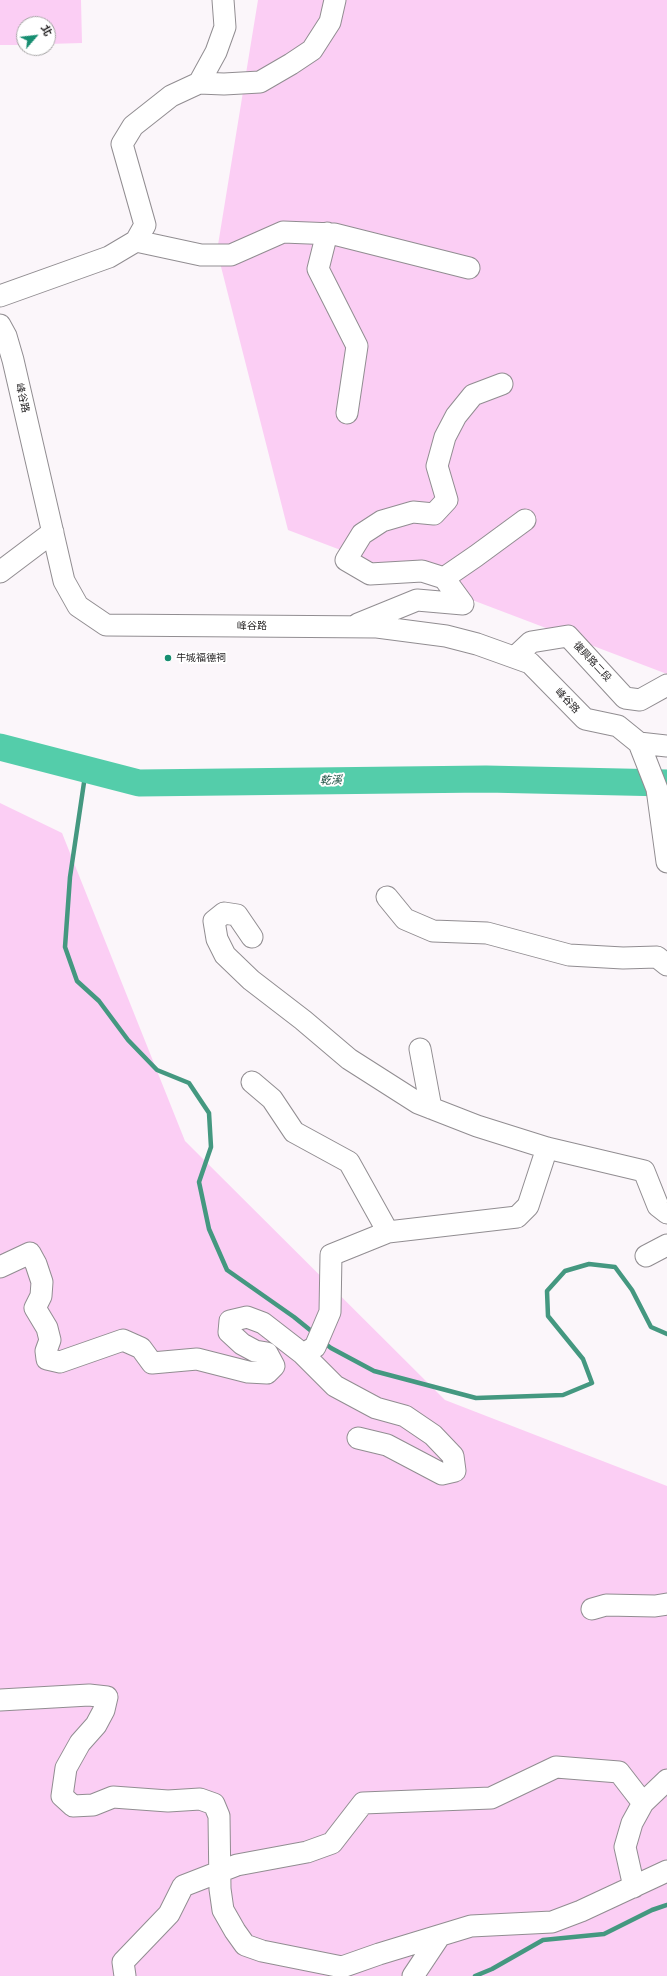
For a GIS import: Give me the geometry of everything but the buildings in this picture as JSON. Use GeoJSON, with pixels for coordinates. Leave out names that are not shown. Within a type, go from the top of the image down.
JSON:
{"type":"FeatureCollection","features":[{"type":"Feature","properties":{"kind":"street"},"geometry":{"type":"LineString","coordinates":[[199,83],[216,52],[225,26],[223,0]]}},
{"type":"Feature","properties":{"kind":"street"},"geometry":{"type":"LineString","coordinates":[[0,296],[109,257],[136,241],[145,225],[122,144],[133,126],[171,96],[199,83],[224,84],[260,82],[291,64],[312,50],[330,22],[335,0]]}},
{"type":"Feature","properties":{"kind":"street"},"geometry":{"type":"LineString","coordinates":[[136,241],[201,255],[231,255],[283,232],[326,233],[379,244],[469,268]]}},
{"type":"Feature","properties":{"kind":"street"},"geometry":{"type":"LineString","coordinates":[[326,233],[318,269],[357,346],[348,413]]}},
{"type":"Feature","properties":{"kind":"street","name":"峰谷路"},"geometry":{"type":"LineString","coordinates":[[0,325],[6,336],[13,360],[64,581],[78,606],[106,624],[377,627],[446,636],[477,644],[530,663],[585,719],[618,726],[639,744],[657,789],[667,862]]}},
{"type":"Feature","properties":{"kind":"street"},"geometry":{"type":"LineString","coordinates":[[353,626],[417,600],[463,604],[444,578],[422,571],[370,574],[346,560],[362,534],[382,521],[413,512],[434,514],[447,500],[437,466],[446,437],[456,416],[472,394],[502,384]]}},
{"type":"Feature","properties":{"kind":"street"},"geometry":{"type":"LineString","coordinates":[[444,578],[525,520]]}},
{"type":"Feature","properties":{"kind":"street"},"geometry":{"type":"LineString","coordinates":[[0,572],[53,532]]}},
{"type":"Feature","properties":{"kind":"street","name":"復興路二段"},"geometry":{"type":"LineString","coordinates":[[515,658],[531,642],[568,636],[626,698],[640,700],[667,685]]}},
{"type":"Feature","properties":{"kind":"street"},"geometry":{"type":"LineString","coordinates":[[639,744],[667,746]]}},
{"type":"Feature","properties":{"kind":"street"},"geometry":{"type":"LineString","coordinates":[[387,897],[405,919],[433,931],[487,933],[569,955],[623,958],[656,957],[667,965]]}},
{"type":"Feature","properties":{"kind":"street"},"geometry":{"type":"LineString","coordinates":[[252,937],[237,915],[224,913],[214,921],[217,939],[225,955],[251,980],[303,1020],[349,1059],[418,1103],[477,1126],[547,1148],[644,1171],[658,1206],[667,1213]]}},
{"type":"Feature","properties":{"kind":"street"},"geometry":{"type":"LineString","coordinates":[[420,1049],[431,1108]]}},
{"type":"Feature","properties":{"kind":"street"},"geometry":{"type":"LineString","coordinates":[[252,1082],[272,1099],[294,1132],[349,1162],[388,1232]]}},
{"type":"Feature","properties":{"kind":"street"},"geometry":{"type":"LineString","coordinates":[[314,1343],[330,1312],[331,1255],[388,1232],[518,1217],[528,1206],[547,1148]]}},
{"type":"Feature","properties":{"kind":"street"},"geometry":{"type":"LineString","coordinates":[[646,1256],[667,1245]]}},
{"type":"Feature","properties":{"kind":"street"},"geometry":{"type":"LineString","coordinates":[[0,1267],[30,1253],[36,1264],[42,1282],[41,1296],[35,1308],[47,1328],[50,1340],[46,1351],[47,1359],[60,1362],[123,1340],[142,1348],[152,1363],[198,1358],[248,1372],[267,1373],[274,1366],[267,1353],[255,1351],[242,1344],[229,1332],[230,1321],[247,1317],[314,1343],[335,1386],[376,1408],[405,1416],[433,1435],[453,1456],[455,1471],[442,1474],[387,1445],[358,1438]]}},
{"type":"Feature","properties":{"kind":"street"},"geometry":{"type":"LineString","coordinates":[[592,1609],[606,1605],[655,1606],[667,1604]]}},
{"type":"Feature","properties":{"kind":"street"},"geometry":{"type":"LineString","coordinates":[[0,1700],[89,1695],[107,1697],[104,1710],[96,1725],[80,1743],[66,1768],[62,1796],[73,1806],[93,1805],[113,1797],[168,1801],[200,1799],[214,1804],[219,1816],[220,1889],[223,1910],[234,1931],[245,1945],[262,1951],[342,1967],[471,1926],[552,1922],[581,1911],[667,1871]]}},
{"type":"Feature","properties":{"kind":"street"},"geometry":{"type":"LineString","coordinates":[[125,1976],[123,1962],[169,1914],[183,1886],[237,1865],[307,1852],[332,1843],[363,1803],[490,1798],[556,1768],[619,1772],[643,1803]]}},
{"type":"Feature","properties":{"kind":"street"},"geometry":{"type":"LineString","coordinates":[[634,1886],[625,1847],[632,1823],[643,1803],[667,1780]]}},
{"type":"Feature","properties":{"kind":"street"},"geometry":{"type":"LineString","coordinates":[[413,1976],[439,1937]]}},
{"type":"Feature","properties":{"kind":"shaded area"},"geometry":{"type":"Polygon","coordinates":[[[0,0],[81,0],[82,43],[56,44],[56,16],[16,16],[16,45],[0,45],[0,0]]]}},
{"type":"Feature","properties":{"kind":"shaded area"},"geometry":{"type":"Polygon","coordinates":[[[258,0],[667,0],[667,674],[288,530],[217,251],[258,0]]]}},
{"type":"Feature","properties":{"kind":"shaded area"},"geometry":{"type":"Polygon","coordinates":[[[0,803],[62,833],[185,1141],[445,1400],[667,1486],[667,1976],[0,1976],[0,803]]]}},
{"type":"Feature","properties":{"kind":"waterway","name":"乾溪"},"geometry":{"type":"LineString","coordinates":[[0,747],[139,783],[486,779],[667,783]]}},
{"type":"Feature","properties":{"kind":"waterway"},"geometry":{"type":"LineString","coordinates":[[86,769],[70,877],[65,947],[77,981],[99,1001],[128,1040],[157,1070],[189,1083],[209,1113],[211,1147],[199,1182],[209,1229],[227,1270],[294,1317],[315,1334]]}},
{"type":"Feature","properties":{"kind":"waterway"},"geometry":{"type":"LineString","coordinates":[[323,1342],[331,1348],[374,1371],[476,1398],[563,1395],[592,1383],[583,1359],[548,1316],[547,1291],[565,1271],[589,1264],[615,1267],[632,1290],[651,1327],[667,1334]]}},
{"type":"Feature","properties":{"kind":"waterway"},"geometry":{"type":"LineString","coordinates":[[475,1976],[492,1969],[543,1940],[604,1934],[652,1910],[667,1905]]}},
{"type":"Feature","properties":{"kind":"place","name":"牛城福德祠"},"geometry":{"type":"Point","coordinates":[168,658]}}]}
